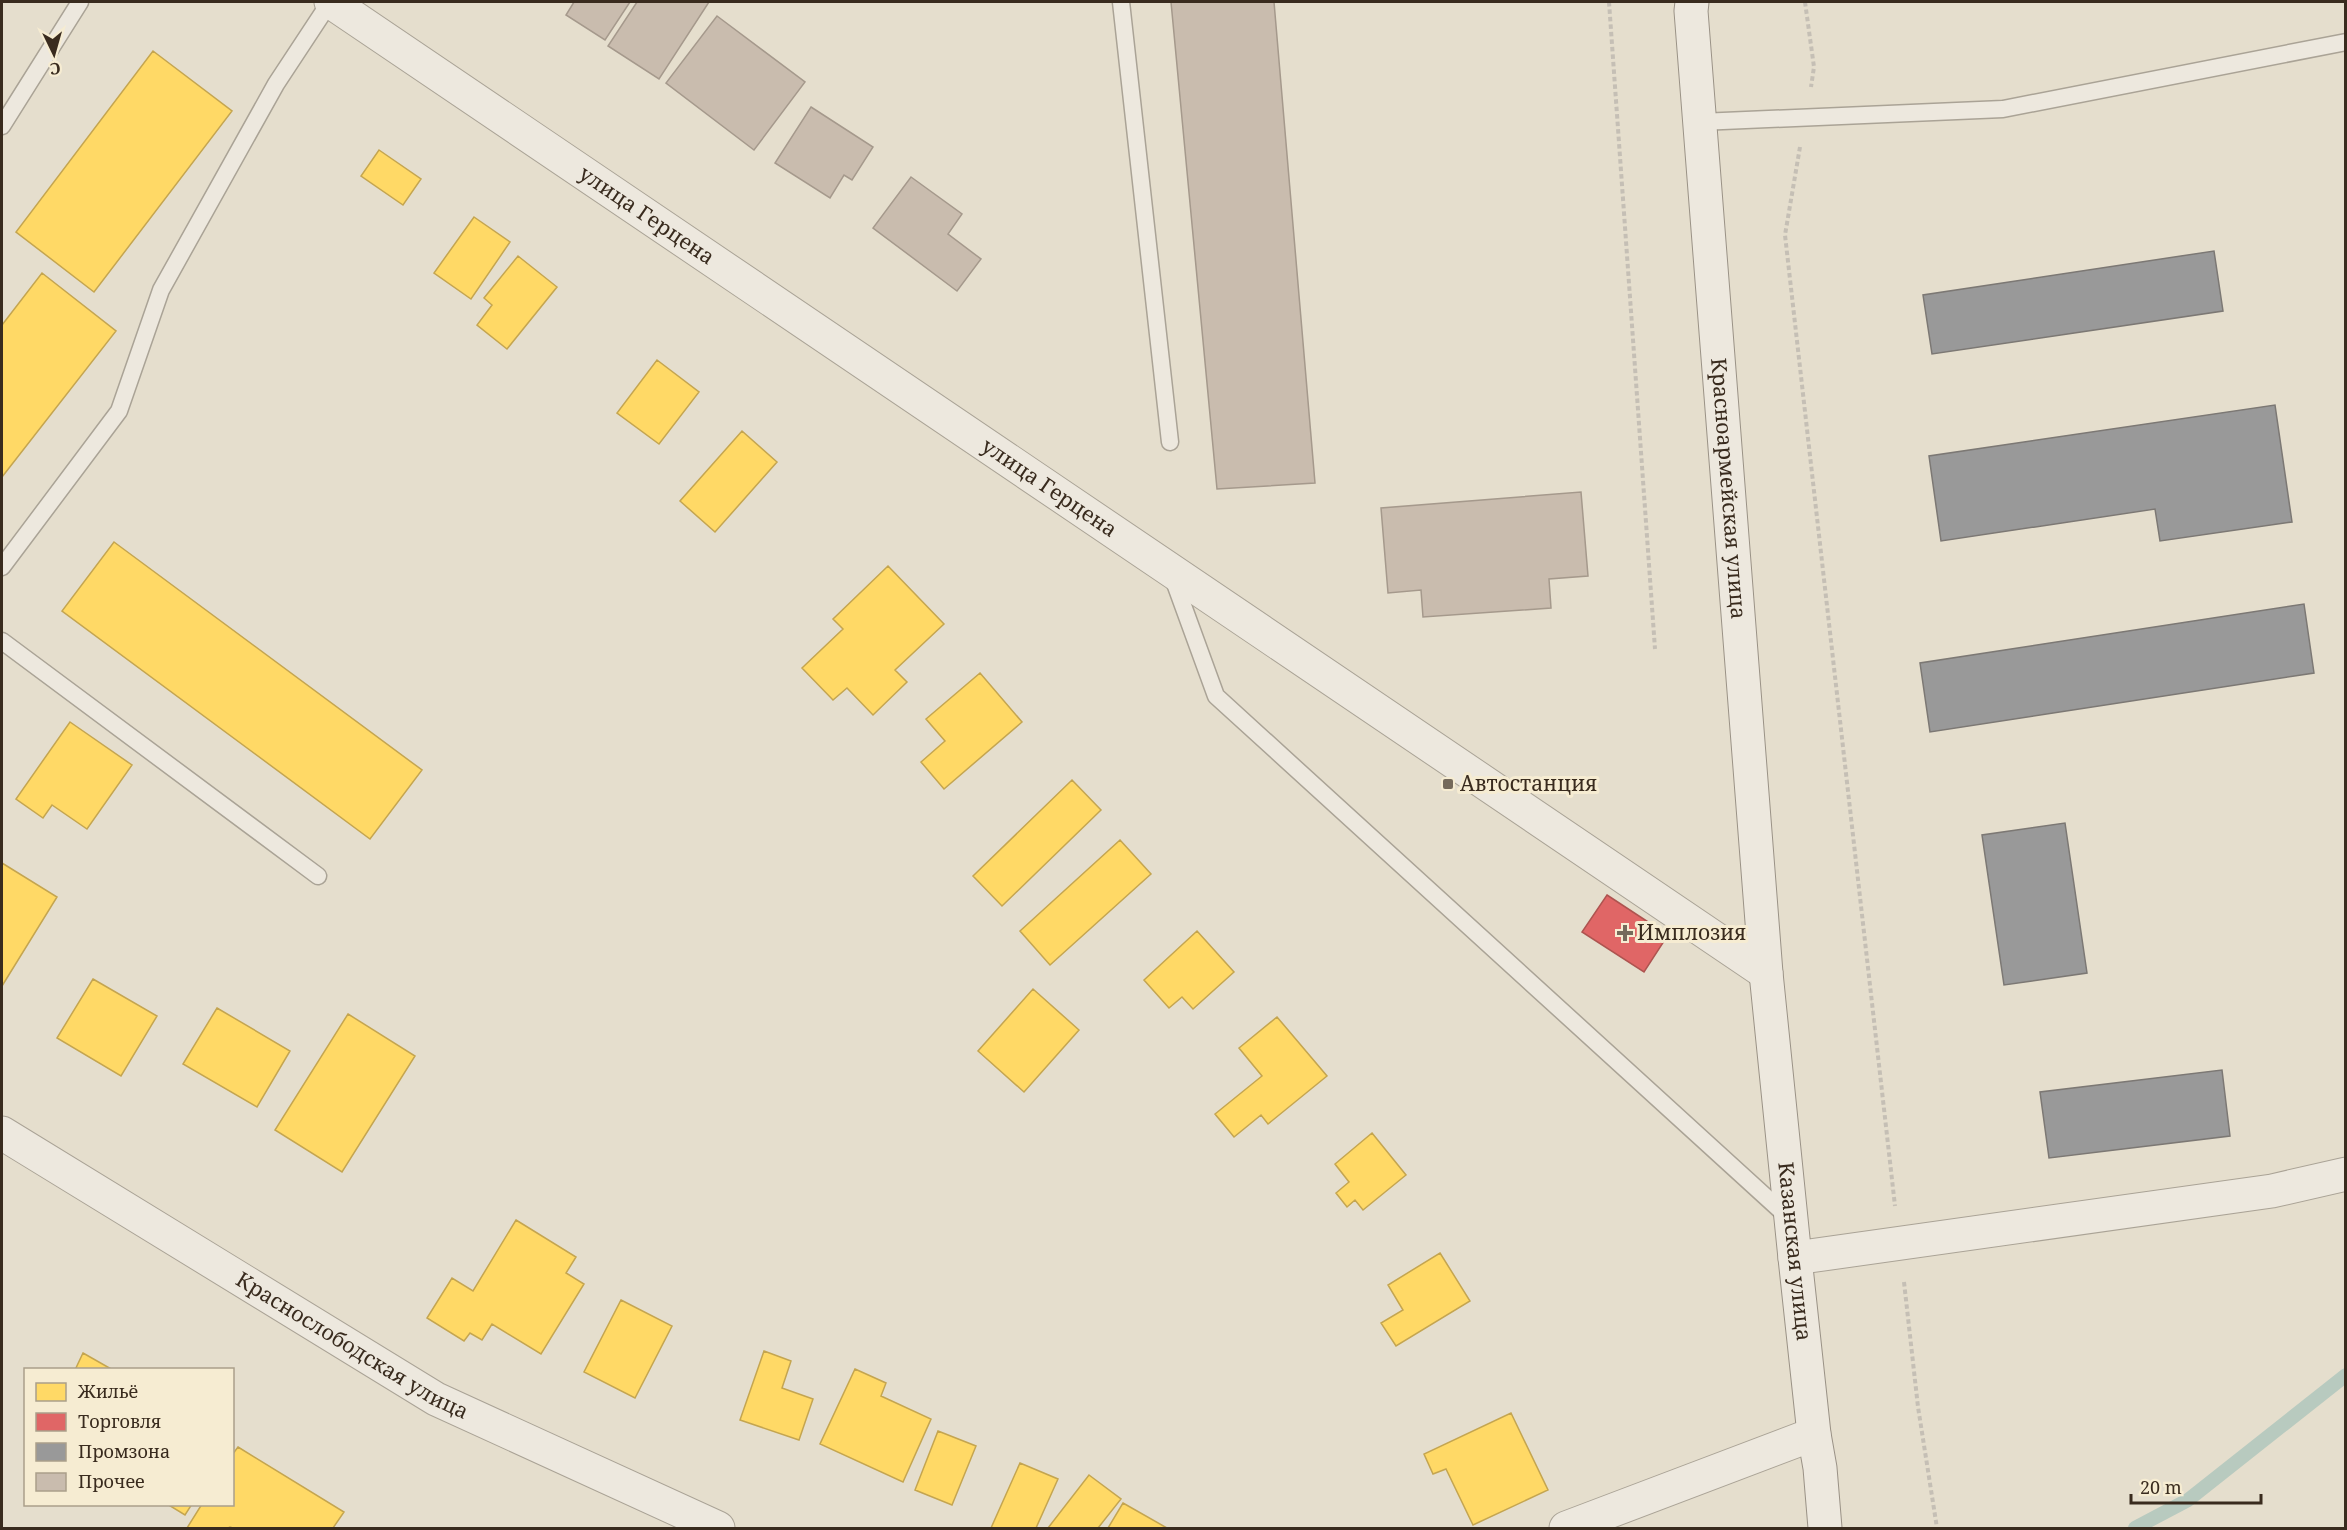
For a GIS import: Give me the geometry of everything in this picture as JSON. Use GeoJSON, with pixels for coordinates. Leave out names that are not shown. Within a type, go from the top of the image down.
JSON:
{"type":"FeatureCollection","features":[{"type":"Feature","properties":{"kind":"street","name":"улица Герцена"},"geometry":{"type":"LineString","coordinates":[[331,2],[1766,973]]}},
{"type":"Feature","properties":{"kind":"street","name":"Красноармейская улица"},"geometry":{"type":"LineString","coordinates":[[1692,2],[1766,973]]}},
{"type":"Feature","properties":{"kind":"street","name":"Казанская улица"},"geometry":{"type":"LineString","coordinates":[[1766,973],[1825,1528]]}},
{"type":"Feature","properties":{"kind":"street","name":"Краснослободская улица"},"geometry":{"type":"LineString","coordinates":[[2,1133],[436,1399],[718,1528]]}},
{"type":"Feature","properties":{"kind":"street"},"geometry":{"type":"LineString","coordinates":[[1795,1257],[2272,1191],[2346,1174]]}},
{"type":"Feature","properties":{"kind":"street"},"geometry":{"type":"LineString","coordinates":[[1566,1528],[1814,1434]]}},
{"type":"Feature","properties":{"kind":"lane"},"geometry":{"type":"LineString","coordinates":[[2,126],[80,2]]}},
{"type":"Feature","properties":{"kind":"lane"},"geometry":{"type":"LineString","coordinates":[[2,567],[119,411],[161,290],[276,84],[331,2]]}},
{"type":"Feature","properties":{"kind":"lane"},"geometry":{"type":"LineString","coordinates":[[1121,2],[1170,442]]}},
{"type":"Feature","properties":{"kind":"lane"},"geometry":{"type":"LineString","coordinates":[[1700,122],[2003,109],[2346,42]]}},
{"type":"Feature","properties":{"kind":"lane"},"geometry":{"type":"LineString","coordinates":[[1171,570],[1216,696],[1792,1221]]}},
{"type":"Feature","properties":{"kind":"lane"},"geometry":{"type":"LineString","coordinates":[[2,641],[318,876]]}},
{"type":"Feature","properties":{"kind":"path"},"geometry":{"type":"LineString","coordinates":[[1609,2],[1655,649]]}},
{"type":"Feature","properties":{"kind":"path"},"geometry":{"type":"LineString","coordinates":[[1805,2],[1814,67],[1785,235],[1918,1407],[1937,1528]]}},
{"type":"Feature","properties":{"kind":"building: Жильё"},"geometry":{"type":"Polygon","coordinates":[[[153,51],[232,111],[94,292],[16,232],[153,51]]]}},
{"type":"Feature","properties":{"kind":"building: Жильё"},"geometry":{"type":"Polygon","coordinates":[[[379,150],[421,179],[403,205],[361,176],[379,150]]]}},
{"type":"Feature","properties":{"kind":"building: Жильё"},"geometry":{"type":"Polygon","coordinates":[[[474,217],[510,242],[471,299],[434,273],[474,217]]]}},
{"type":"Feature","properties":{"kind":"building: Жильё"},"geometry":{"type":"Polygon","coordinates":[[[518,256],[557,287],[507,349],[477,325],[492,305],[484,298],[518,256]]]}},
{"type":"Feature","properties":{"kind":"building: Жильё"},"geometry":{"type":"Polygon","coordinates":[[[42,273],[116,331],[2,477],[2,325],[42,273]]]}},
{"type":"Feature","properties":{"kind":"building: Жильё"},"geometry":{"type":"Polygon","coordinates":[[[657,360],[699,392],[659,444],[617,413],[657,360]]]}},
{"type":"Feature","properties":{"kind":"building: Жильё"},"geometry":{"type":"Polygon","coordinates":[[[742,431],[777,462],[715,532],[680,501],[742,431]]]}},
{"type":"Feature","properties":{"kind":"building: Жильё"},"geometry":{"type":"Polygon","coordinates":[[[114,542],[422,770],[370,839],[62,611],[114,542]]]}},
{"type":"Feature","properties":{"kind":"building: Жильё"},"geometry":{"type":"Polygon","coordinates":[[[888,566],[944,624],[895,670],[907,682],[873,715],[847,688],[833,700],[802,668],[843,629],[833,619],[888,566]]]}},
{"type":"Feature","properties":{"kind":"building: Жильё"},"geometry":{"type":"Polygon","coordinates":[[[980,673],[1022,722],[944,789],[921,762],[945,741],[926,719],[980,673]]]}},
{"type":"Feature","properties":{"kind":"building: Жильё"},"geometry":{"type":"Polygon","coordinates":[[[70,722],[132,765],[87,829],[52,805],[43,818],[16,799],[70,722]]]}},
{"type":"Feature","properties":{"kind":"building: Жильё"},"geometry":{"type":"Polygon","coordinates":[[[1072,780],[1101,810],[1002,906],[973,876],[1072,780]]]}},
{"type":"Feature","properties":{"kind":"building: Жильё"},"geometry":{"type":"Polygon","coordinates":[[[1120,840],[1151,874],[1050,965],[1020,931],[1120,840]]]}},
{"type":"Feature","properties":{"kind":"building: Жильё"},"geometry":{"type":"Polygon","coordinates":[[[2,863],[57,897],[2,986],[2,863]]]}},
{"type":"Feature","properties":{"kind":"building: Жильё"},"geometry":{"type":"Polygon","coordinates":[[[1197,931],[1234,972],[1193,1009],[1182,997],[1169,1008],[1144,980],[1197,931]]]}},
{"type":"Feature","properties":{"kind":"building: Жильё"},"geometry":{"type":"Polygon","coordinates":[[[93,979],[157,1016],[121,1076],[57,1038],[93,979]]]}},
{"type":"Feature","properties":{"kind":"building: Жильё"},"geometry":{"type":"Polygon","coordinates":[[[1033,989],[1079,1030],[1024,1092],[978,1051],[1033,989]]]}},
{"type":"Feature","properties":{"kind":"building: Жильё"},"geometry":{"type":"Polygon","coordinates":[[[217,1008],[290,1051],[257,1107],[183,1064],[217,1008]]]}},
{"type":"Feature","properties":{"kind":"building: Жильё"},"geometry":{"type":"Polygon","coordinates":[[[348,1014],[415,1056],[342,1172],[275,1130],[348,1014]]]}},
{"type":"Feature","properties":{"kind":"building: Жильё"},"geometry":{"type":"Polygon","coordinates":[[[1277,1017],[1327,1076],[1268,1124],[1261,1115],[1234,1137],[1215,1114],[1262,1076],[1239,1048],[1277,1017]]]}},
{"type":"Feature","properties":{"kind":"building: Жильё"},"geometry":{"type":"Polygon","coordinates":[[[1372,1133],[1406,1175],[1363,1210],[1355,1200],[1347,1207],[1336,1193],[1349,1182],[1335,1164],[1372,1133]]]}},
{"type":"Feature","properties":{"kind":"building: Жильё"},"geometry":{"type":"Polygon","coordinates":[[[516,1220],[576,1257],[566,1273],[584,1284],[541,1354],[492,1324],[482,1340],[470,1333],[464,1341],[427,1318],[452,1278],[473,1291],[516,1220]]]}},
{"type":"Feature","properties":{"kind":"building: Жильё"},"geometry":{"type":"Polygon","coordinates":[[[1440,1253],[1470,1301],[1396,1346],[1381,1323],[1403,1310],[1388,1285],[1440,1253]]]}},
{"type":"Feature","properties":{"kind":"building: Жильё"},"geometry":{"type":"Polygon","coordinates":[[[621,1300],[672,1326],[635,1398],[584,1372],[621,1300]]]}},
{"type":"Feature","properties":{"kind":"building: Жильё"},"geometry":{"type":"Polygon","coordinates":[[[764,1351],[791,1361],[782,1388],[813,1399],[799,1440],[740,1420],[764,1351]]]}},
{"type":"Feature","properties":{"kind":"building: Жильё"},"geometry":{"type":"Polygon","coordinates":[[[83,1353],[109,1368],[76,1368],[83,1353]]]}},
{"type":"Feature","properties":{"kind":"building: Жильё"},"geometry":{"type":"Polygon","coordinates":[[[855,1369],[886,1383],[881,1396],[931,1419],[903,1482],[820,1444],[855,1369]]]}},
{"type":"Feature","properties":{"kind":"building: Жильё"},"geometry":{"type":"Polygon","coordinates":[[[1511,1413],[1548,1490],[1473,1525],[1446,1469],[1433,1474],[1424,1454],[1511,1413]]]}},
{"type":"Feature","properties":{"kind":"building: Жильё"},"geometry":{"type":"Polygon","coordinates":[[[938,1431],[976,1446],[952,1505],[915,1490],[938,1431]]]}},
{"type":"Feature","properties":{"kind":"building: Жильё"},"geometry":{"type":"Polygon","coordinates":[[[238,1447],[344,1512],[333,1528],[187,1528],[201,1506],[234,1506],[234,1452],[238,1447]]]}},
{"type":"Feature","properties":{"kind":"building: Жильё"},"geometry":{"type":"Polygon","coordinates":[[[1020,1463],[1058,1479],[1036,1528],[991,1528],[1020,1463]]]}},
{"type":"Feature","properties":{"kind":"building: Жильё"},"geometry":{"type":"Polygon","coordinates":[[[1089,1475],[1121,1499],[1098,1528],[1048,1528],[1089,1475]]]}},
{"type":"Feature","properties":{"kind":"building: Жильё"},"geometry":{"type":"Polygon","coordinates":[[[1123,1503],[1167,1528],[1108,1528],[1123,1503]]]}},
{"type":"Feature","properties":{"kind":"building: Жильё"},"geometry":{"type":"Polygon","coordinates":[[[170,1506],[191,1506],[185,1515],[170,1506]]]}},
{"type":"Feature","properties":{"kind":"building: Торговля","name":"Имплозия"},"geometry":{"type":"Polygon","coordinates":[[[1607,895],[1668,935],[1644,972],[1582,932],[1607,895]]]}},
{"type":"Feature","properties":{"kind":"building: Промзона"},"geometry":{"type":"Polygon","coordinates":[[[2214,251],[2223,311],[1932,354],[1923,295],[2214,251]]]}},
{"type":"Feature","properties":{"kind":"building: Промзона"},"geometry":{"type":"Polygon","coordinates":[[[2275,405],[2292,522],[2160,541],[2155,509],[1941,541],[1929,456],[2275,405]]]}},
{"type":"Feature","properties":{"kind":"building: Промзона"},"geometry":{"type":"Polygon","coordinates":[[[2304,604],[2314,673],[1930,732],[1920,663],[2304,604]]]}},
{"type":"Feature","properties":{"kind":"building: Промзона"},"geometry":{"type":"Polygon","coordinates":[[[2065,823],[2087,973],[2004,985],[1982,835],[2065,823]]]}},
{"type":"Feature","properties":{"kind":"building: Промзона"},"geometry":{"type":"Polygon","coordinates":[[[2222,1070],[2230,1136],[2049,1158],[2040,1092],[2222,1070]]]}},
{"type":"Feature","properties":{"kind":"building: Прочее"},"geometry":{"type":"Polygon","coordinates":[[[574,2],[630,2],[605,40],[566,15],[574,2]]]}},
{"type":"Feature","properties":{"kind":"building: Прочее"},"geometry":{"type":"Polygon","coordinates":[[[637,2],[709,2],[659,79],[608,46],[637,2]]]}},
{"type":"Feature","properties":{"kind":"building: Прочее"},"geometry":{"type":"Polygon","coordinates":[[[1171,2],[1274,2],[1315,483],[1217,489],[1171,2]]]}},
{"type":"Feature","properties":{"kind":"building: Прочее"},"geometry":{"type":"Polygon","coordinates":[[[717,16],[805,82],[754,150],[666,83],[717,16]]]}},
{"type":"Feature","properties":{"kind":"building: Прочее"},"geometry":{"type":"Polygon","coordinates":[[[811,107],[873,147],[852,180],[844,175],[830,198],[775,163],[811,107]]]}},
{"type":"Feature","properties":{"kind":"building: Прочее"},"geometry":{"type":"Polygon","coordinates":[[[911,177],[962,214],[948,234],[981,259],[957,291],[873,228],[911,177]]]}},
{"type":"Feature","properties":{"kind":"building: Прочее"},"geometry":{"type":"Polygon","coordinates":[[[1581,492],[1588,576],[1549,579],[1551,608],[1423,617],[1421,590],[1388,593],[1381,508],[1581,492]]]}},
{"type":"Feature","properties":{"kind":"waterway"},"geometry":{"type":"LineString","coordinates":[[2135,1528],[2188,1500],[2346,1375]]}},
{"type":"Feature","properties":{"kind":"place","name":"Автостанция"},"geometry":{"type":"Point","coordinates":[1448,784]}},
{"type":"Feature","properties":{"kind":"place","name":"Имплозия"},"geometry":{"type":"Point","coordinates":[1625,933]}}]}
